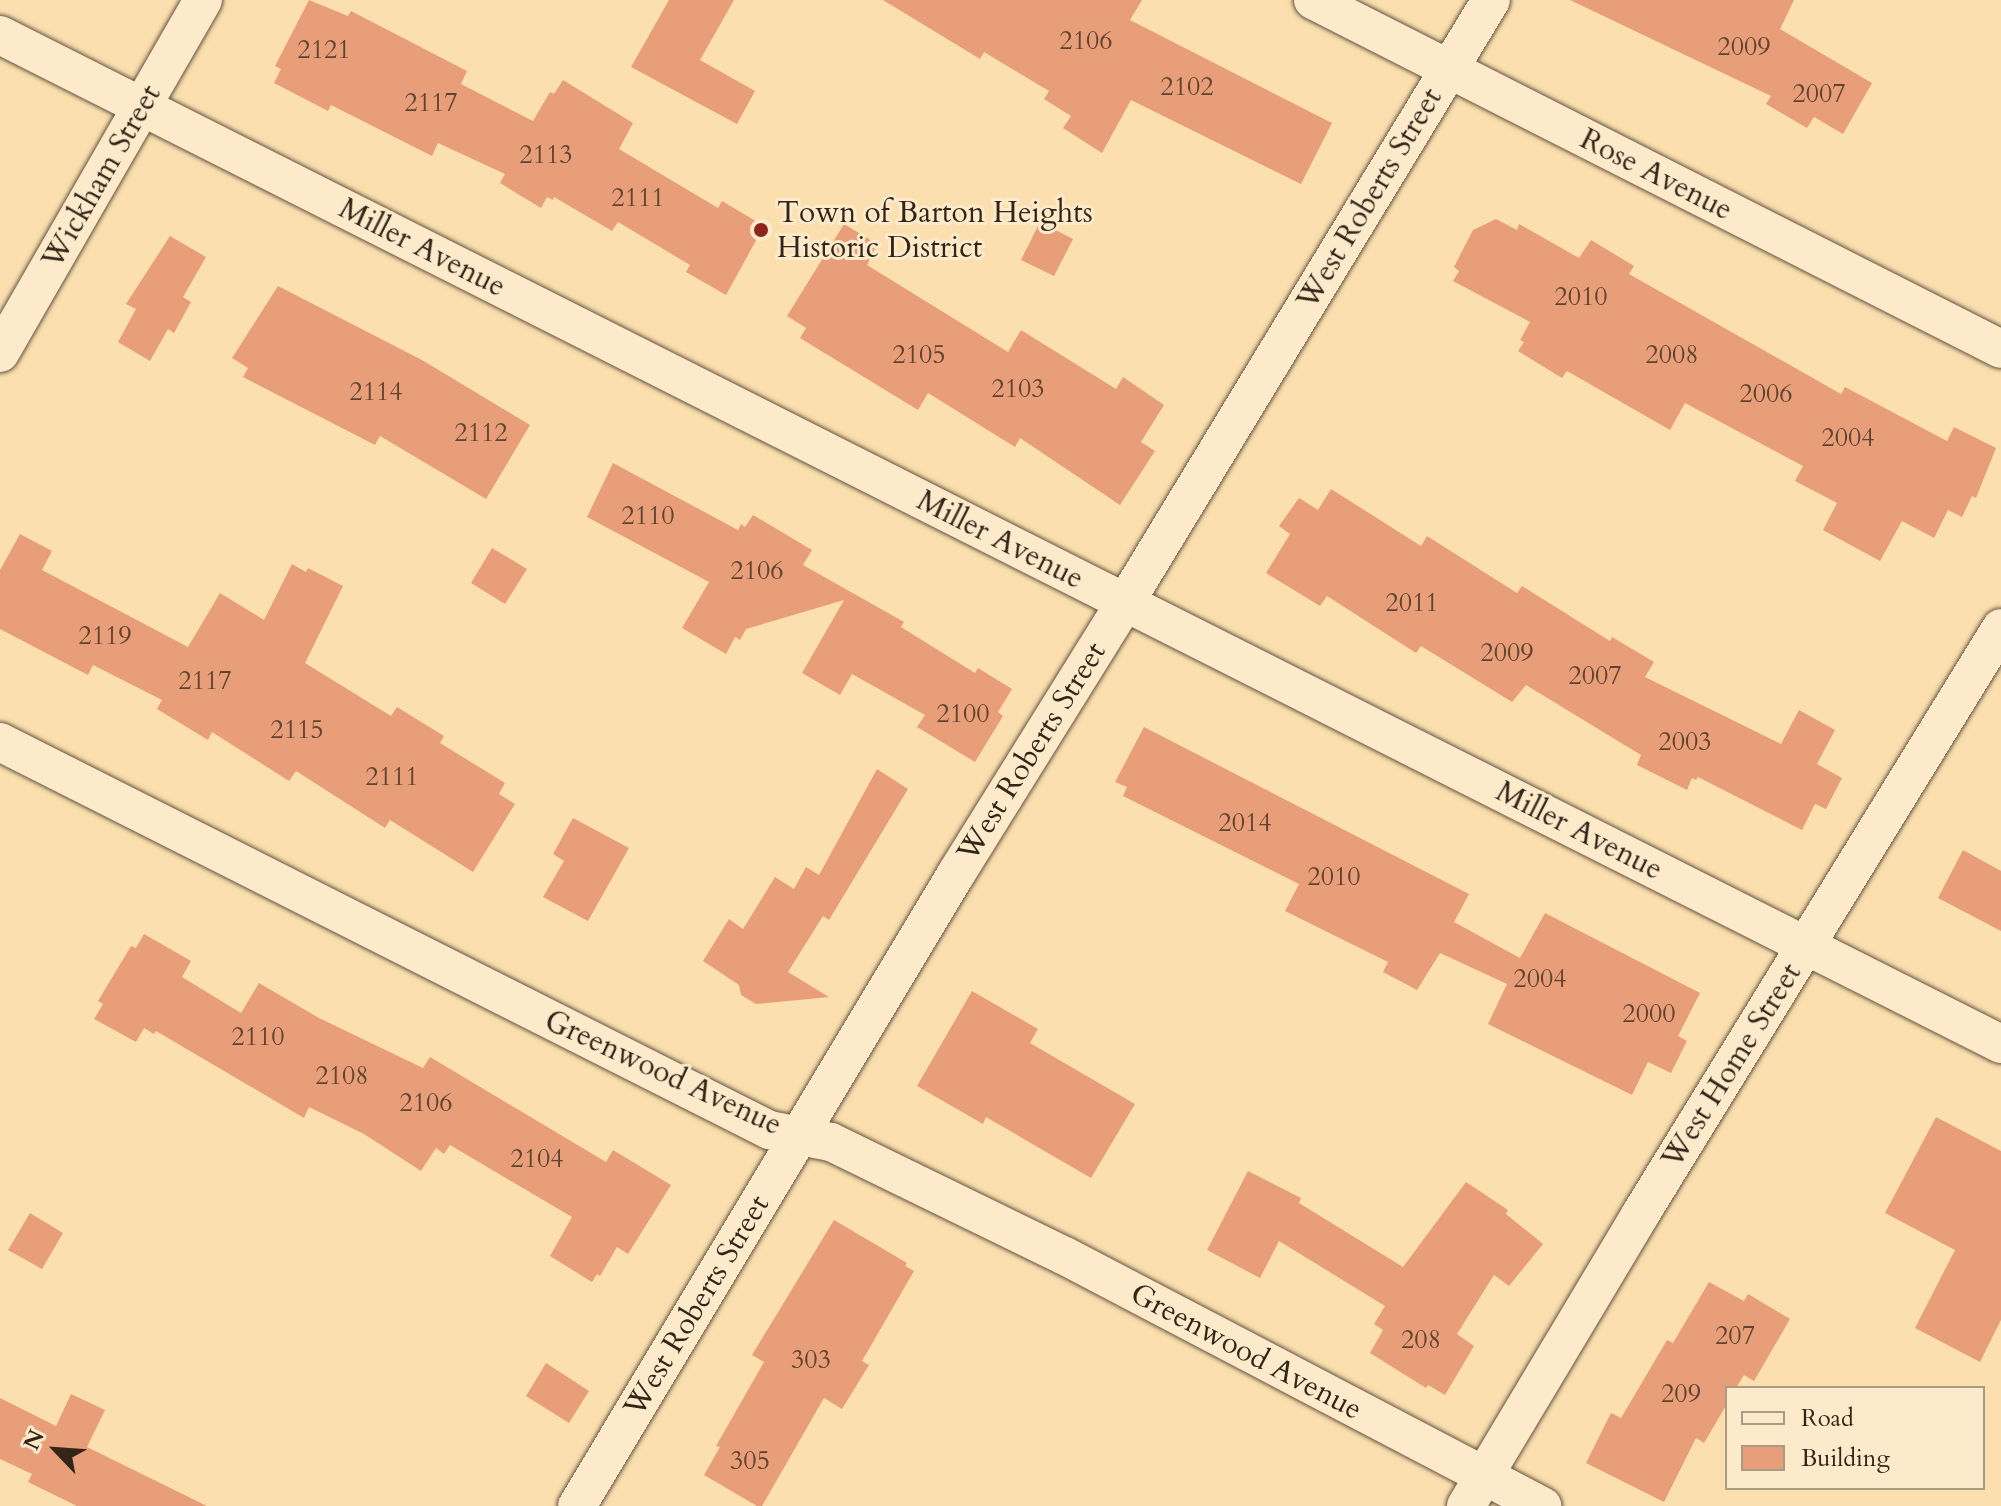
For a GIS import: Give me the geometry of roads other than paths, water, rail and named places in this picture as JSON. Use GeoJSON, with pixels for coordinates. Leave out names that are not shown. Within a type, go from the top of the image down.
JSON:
{"type":"FeatureCollection","features":[{"type":"Feature","properties":{"kind":"street","name":"Wickham Street"},"geometry":{"type":"LineString","coordinates":[[0,353],[203,0]]}},
{"type":"Feature","properties":{"kind":"street","name":"Rose Avenue"},"geometry":{"type":"LineString","coordinates":[[1313,0],[2001,349]]}},
{"type":"Feature","properties":{"kind":"street","name":"West Roberts Street"},"geometry":{"type":"LineString","coordinates":[[577,1506],[797,1135],[1491,0]]}},
{"type":"Feature","properties":{"kind":"street","name":"Miller Avenue"},"geometry":{"type":"LineString","coordinates":[[0,35],[2001,1044]]}},
{"type":"Feature","properties":{"kind":"street","name":"West Home Street"},"geometry":{"type":"LineString","coordinates":[[1475,1491],[2001,628]]}},
{"type":"Feature","properties":{"kind":"street","name":"Greenwood Avenue"},"geometry":{"type":"LineString","coordinates":[[0,742],[769,1130],[831,1142],[1065,1256],[1475,1491],[1542,1506]]}},
{"type":"Feature","properties":{"kind":"place","name":"Town of Barton Heights Historic District"},"geometry":{"type":"Point","coordinates":[761,230]}}]}
